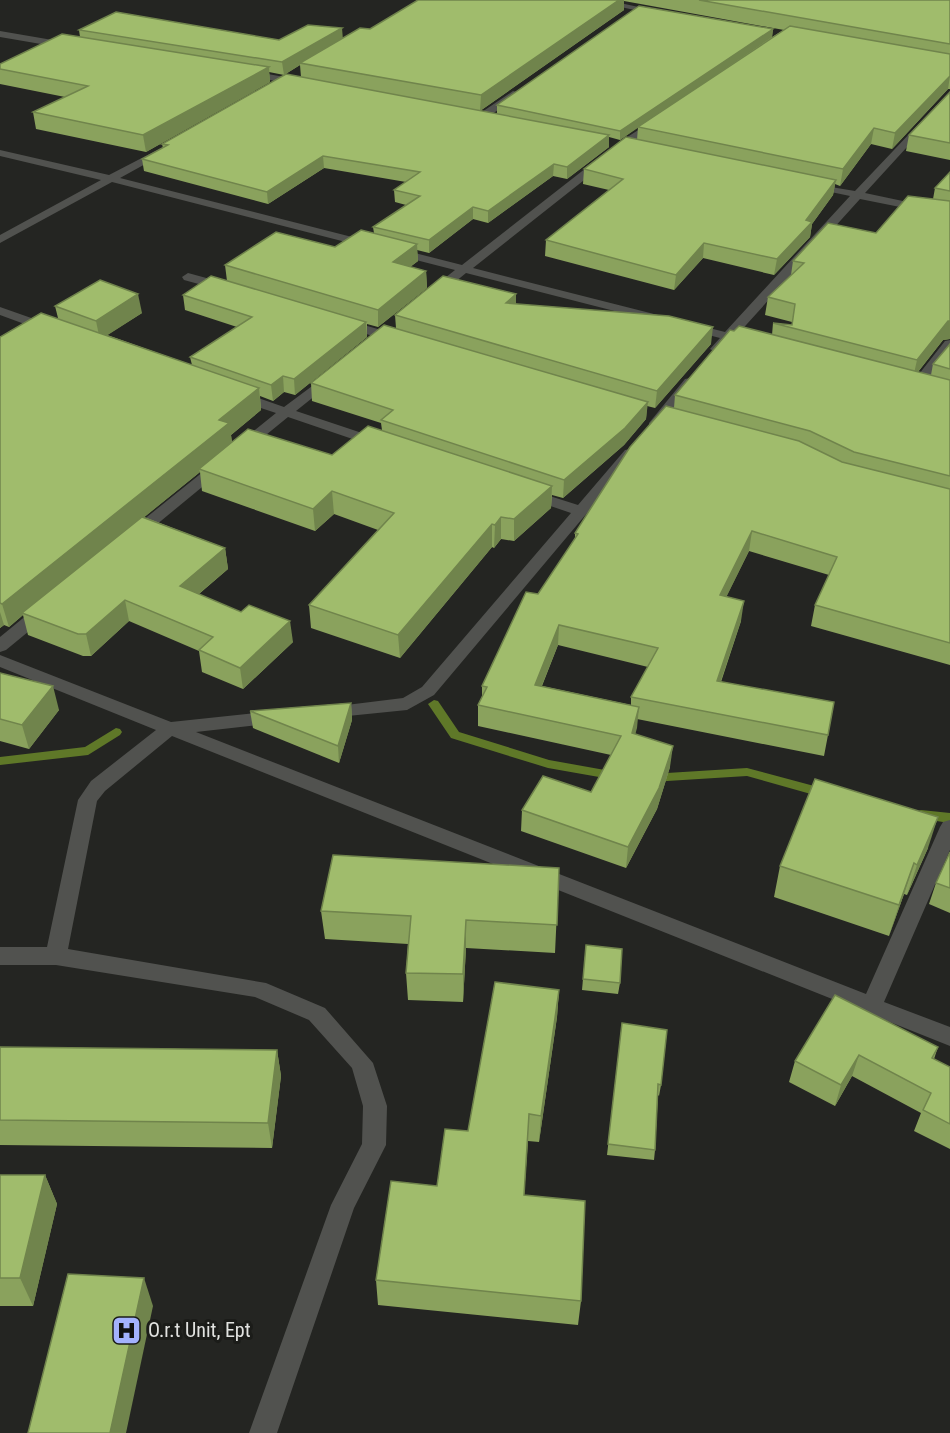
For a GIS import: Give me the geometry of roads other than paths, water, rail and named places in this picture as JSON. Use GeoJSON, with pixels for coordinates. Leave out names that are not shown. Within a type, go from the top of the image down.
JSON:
{"type":"FeatureCollection","features":[{"type":"Feature","properties":{"kind":"street"},"geometry":{"type":"LineString","coordinates":[[592,0],[670,15]]}},
{"type":"Feature","properties":{"kind":"street"},"geometry":{"type":"LineString","coordinates":[[626,15],[636,8]]}},
{"type":"Feature","properties":{"kind":"street"},"geometry":{"type":"LineString","coordinates":[[0,34],[80,47]]}},
{"type":"Feature","properties":{"kind":"street"},"geometry":{"type":"LineString","coordinates":[[266,92],[306,68]]}},
{"type":"Feature","properties":{"kind":"street"},"geometry":{"type":"LineString","coordinates":[[229,71],[309,84]]}},
{"type":"Feature","properties":{"kind":"street"},"geometry":{"type":"LineString","coordinates":[[483,116],[522,89]]}},
{"type":"Feature","properties":{"kind":"street"},"geometry":{"type":"LineString","coordinates":[[312,713],[407,704],[420,698],[643,439],[728,336],[860,195],[950,94]]}},
{"type":"Feature","properties":{"kind":"street"},"geometry":{"type":"LineString","coordinates":[[419,305],[464,267],[622,146],[669,113]]}},
{"type":"Feature","properties":{"kind":"street"},"geometry":{"type":"LineString","coordinates":[[472,114],[495,119]]}},
{"type":"Feature","properties":{"kind":"street"},"geometry":{"type":"LineString","coordinates":[[3,236],[173,144]]}},
{"type":"Feature","properties":{"kind":"street"},"geometry":{"type":"LineString","coordinates":[[0,153],[464,267],[750,342]]}},
{"type":"Feature","properties":{"kind":"street"},"geometry":{"type":"LineString","coordinates":[[803,183],[950,214]]}},
{"type":"Feature","properties":{"kind":"street"},"geometry":{"type":"LineString","coordinates":[[188,277],[245,294]]}},
{"type":"Feature","properties":{"kind":"street"},"geometry":{"type":"LineString","coordinates":[[0,311],[66,334]]}},
{"type":"Feature","properties":{"kind":"street"},"geometry":{"type":"LineString","coordinates":[[326,318],[387,331],[416,344]]}},
{"type":"Feature","properties":{"kind":"street"},"geometry":{"type":"LineString","coordinates":[[365,349],[387,331]]}},
{"type":"Feature","properties":{"kind":"street"},"geometry":{"type":"LineString","coordinates":[[917,386],[950,344]]}},
{"type":"Feature","properties":{"kind":"street"},"geometry":{"type":"LineString","coordinates":[[119,548],[338,370]]}},
{"type":"Feature","properties":{"kind":"street"},"geometry":{"type":"LineString","coordinates":[[230,392],[394,449]]}},
{"type":"Feature","properties":{"kind":"street"},"geometry":{"type":"LineString","coordinates":[[515,489],[580,512]]}},
{"type":"Feature","properties":{"kind":"street"},"geometry":{"type":"LineString","coordinates":[[0,646],[55,601]]}},
{"type":"Feature","properties":{"kind":"street"},"geometry":{"type":"LineString","coordinates":[[0,661],[950,1037]]}},
{"type":"Feature","properties":{"kind":"street"},"geometry":{"type":"LineString","coordinates":[[56,956],[88,800],[98,786],[170,728],[288,716]]}},
{"type":"Feature","properties":{"kind":"street"},"geometry":{"type":"LineString","coordinates":[[872,1005],[947,834]]}},
{"type":"Feature","properties":{"kind":"street"},"geometry":{"type":"LineString","coordinates":[[0,956],[56,956],[258,989],[317,1014],[362,1063],[375,1106],[374,1145],[343,1205],[263,1433]]}},
{"type":"Feature","properties":{"kind":"waterway"},"geometry":{"type":"LineString","coordinates":[[434,704],[455,735],[548,764],[616,776]]}},
{"type":"Feature","properties":{"kind":"waterway"},"geometry":{"type":"LineString","coordinates":[[0,761],[88,751],[116,732]]}},
{"type":"Feature","properties":{"kind":"waterway"},"geometry":{"type":"LineString","coordinates":[[651,778],[747,772],[825,793]]}},
{"type":"Feature","properties":{"kind":"waterway"},"geometry":{"type":"LineString","coordinates":[[921,815],[950,818]]}},
{"type":"Feature","properties":{"kind":"place","name":"O.r.t Unit, Ept"},"geometry":{"type":"Point","coordinates":[127,1330]}}]}
